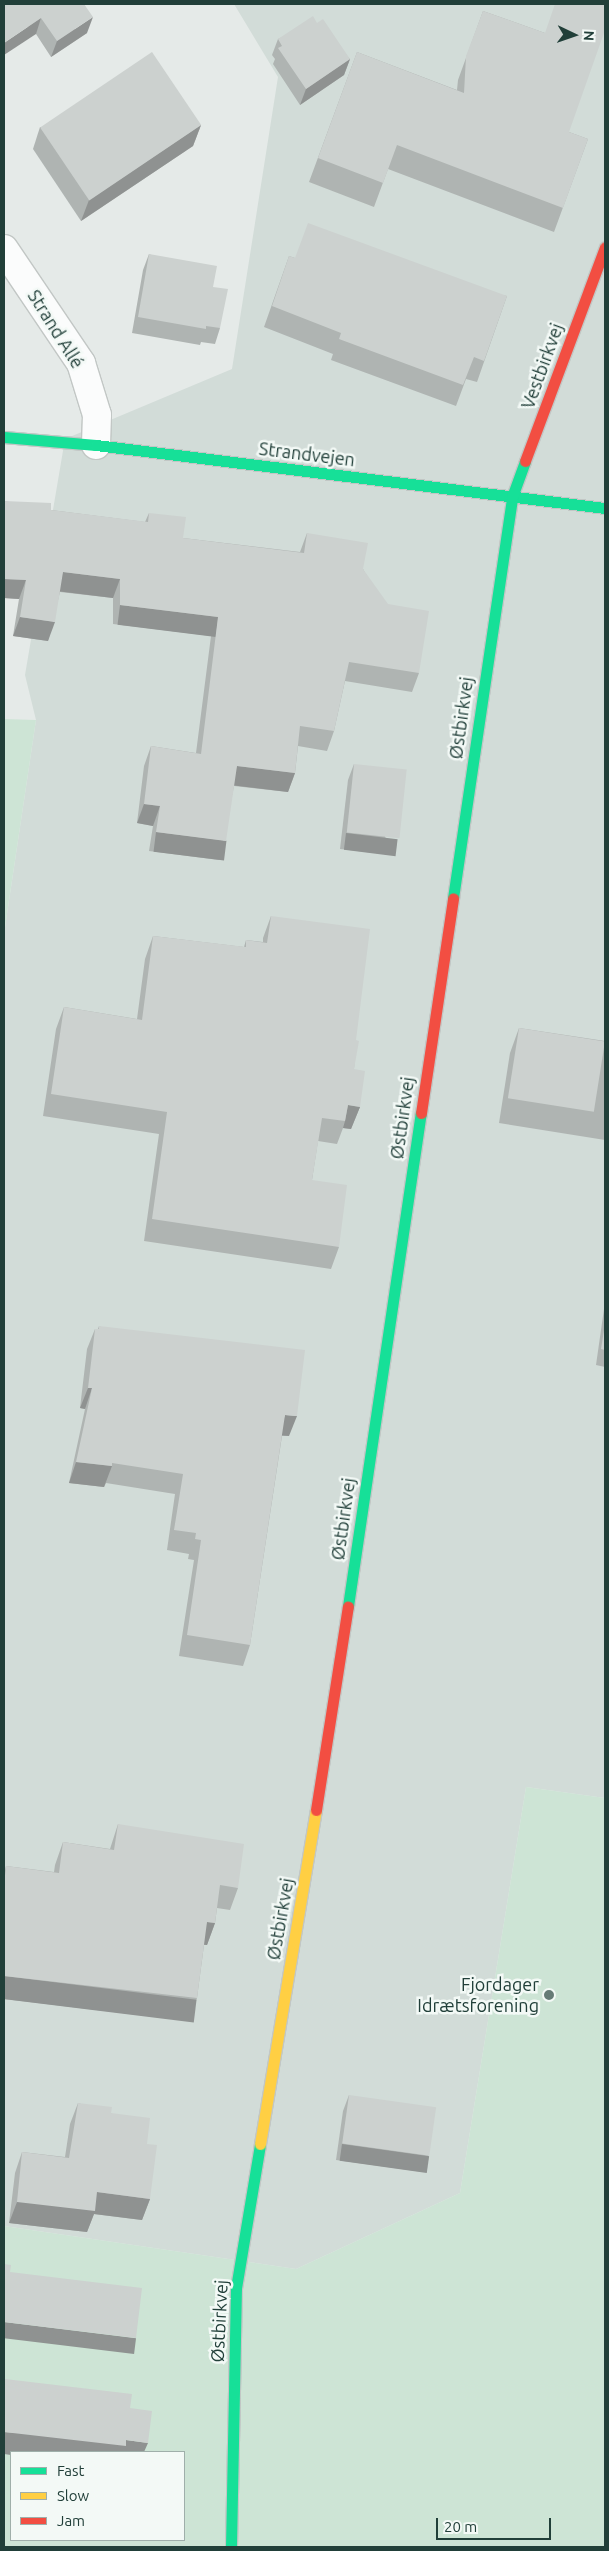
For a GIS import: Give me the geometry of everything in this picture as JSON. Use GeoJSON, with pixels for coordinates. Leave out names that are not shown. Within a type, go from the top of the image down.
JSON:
{"type":"FeatureCollection","features":[{"type":"Feature","properties":{"kind":"street","name":"Vestbirkvej"},"geometry":{"type":"LineString","coordinates":[[512,497],[605,247]]}},
{"type":"Feature","properties":{"kind":"street","name":"Strand Allé"},"geometry":{"type":"LineString","coordinates":[[4,249],[81,363],[97,415],[96,445]]}},
{"type":"Feature","properties":{"kind":"street","name":"Strandvejen"},"geometry":{"type":"LineString","coordinates":[[4,437],[96,445],[605,508]]}},
{"type":"Feature","properties":{"kind":"street","name":"Østbirkvej"},"geometry":{"type":"LineString","coordinates":[[231,2547],[236,2288],[330,1725],[512,497]]}},
{"type":"Feature","properties":{"kind":"shaded area"},"geometry":{"type":"Polygon","coordinates":[[[234,4],[605,4],[605,1798],[526,1787],[460,2193],[296,2269],[4,2226],[4,934],[36,720],[25,675],[65,439],[232,369],[278,77],[234,4]]]}},
{"type":"Feature","properties":{"kind":"green space"},"geometry":{"type":"Polygon","coordinates":[[[4,719],[36,720],[4,934],[4,719]]]}},
{"type":"Feature","properties":{"kind":"green space","name":"Fjordager Idrætsforening"},"geometry":{"type":"Polygon","coordinates":[[[526,1787],[605,1798],[605,2547],[4,2547],[4,2226],[296,2269],[460,2193],[526,1787]]]}},
{"type":"Feature","properties":{"kind":"building"},"geometry":{"type":"Polygon","coordinates":[[[4,4],[84,4],[93,17],[57,41],[41,18],[4,43],[4,4]]]}},
{"type":"Feature","properties":{"kind":"building"},"geometry":{"type":"Polygon","coordinates":[[[555,4],[605,4],[605,30],[569,132],[588,139],[563,208],[397,145],[383,183],[318,158],[357,52],[464,93],[466,56],[483,11],[545,33],[555,4]]]}},
{"type":"Feature","properties":{"kind":"building"},"geometry":{"type":"Polygon","coordinates":[[[313,16],[317,23],[323,19],[350,59],[306,89],[278,48],[282,46],[278,39],[313,16]]]}},
{"type":"Feature","properties":{"kind":"building"},"geometry":{"type":"Polygon","coordinates":[[[152,52],[201,125],[89,200],[40,127],[152,52]]]}},
{"type":"Feature","properties":{"kind":"building"},"geometry":{"type":"Polygon","coordinates":[[[308,223],[507,296],[484,361],[474,357],[463,385],[339,339],[341,333],[272,306],[289,256],[295,258],[308,223]]]}},
{"type":"Feature","properties":{"kind":"building"},"geometry":{"type":"Polygon","coordinates":[[[149,254],[217,266],[213,287],[228,289],[220,328],[206,326],[206,329],[138,317],[149,254]]]}},
{"type":"Feature","properties":{"kind":"building"},"geometry":{"type":"Polygon","coordinates":[[[4,501],[51,503],[51,510],[148,522],[149,513],[186,517],[183,538],[304,553],[307,533],[368,543],[363,569],[388,604],[429,611],[419,673],[349,662],[334,731],[300,726],[295,773],[237,766],[226,841],[156,832],[160,806],[144,804],[151,746],[201,754],[218,617],[120,605],[120,579],[63,572],[55,622],[20,617],[26,580],[4,579],[4,501]]]}},
{"type":"Feature","properties":{"kind":"building"},"geometry":{"type":"Polygon","coordinates":[[[354,764],[407,770],[399,838],[347,833],[354,764]]]}},
{"type":"Feature","properties":{"kind":"building"},"geometry":{"type":"Polygon","coordinates":[[[271,916],[370,929],[356,1040],[359,1041],[354,1069],[365,1071],[360,1107],[348,1105],[345,1121],[322,1118],[312,1180],[347,1185],[339,1247],[152,1219],[167,1112],[51,1094],[64,1007],[142,1020],[153,936],[246,947],[246,940],[267,943],[271,916]]]}},
{"type":"Feature","properties":{"kind":"building"},"geometry":{"type":"Polygon","coordinates":[[[519,1028],[605,1042],[594,1112],[508,1098],[519,1028]]]}},
{"type":"Feature","properties":{"kind":"building"},"geometry":{"type":"Polygon","coordinates":[[[605,1324],[605,1350],[601,1349],[605,1324]]]}},
{"type":"Feature","properties":{"kind":"building"},"geometry":{"type":"Polygon","coordinates":[[[99,1326],[305,1350],[297,1416],[285,1415],[250,1645],[187,1635],[201,1540],[195,1539],[196,1533],[174,1530],[183,1474],[112,1463],[112,1466],[76,1462],[92,1388],[88,1388],[95,1329],[99,1329],[99,1326]]]}},
{"type":"Feature","properties":{"kind":"building"},"geometry":{"type":"Polygon","coordinates":[[[118,1824],[244,1844],[238,1888],[220,1885],[215,1923],[207,1922],[197,1998],[4,1976],[4,1885],[6,1866],[59,1873],[63,1842],[114,1850],[118,1824]]]}},
{"type":"Feature","properties":{"kind":"building"},"geometry":{"type":"Polygon","coordinates":[[[349,2095],[436,2107],[429,2156],[342,2144],[349,2095]]]}},
{"type":"Feature","properties":{"kind":"building"},"geometry":{"type":"Polygon","coordinates":[[[78,2103],[112,2107],[111,2113],[150,2118],[147,2144],[157,2145],[150,2199],[97,2192],[95,2211],[17,2202],[22,2152],[69,2158],[78,2103]]]}},
{"type":"Feature","properties":{"kind":"building"},"geometry":{"type":"Polygon","coordinates":[[[4,2264],[11,2265],[10,2272],[142,2288],[136,2338],[4,2322],[4,2264]]]}},
{"type":"Feature","properties":{"kind":"building"},"geometry":{"type":"Polygon","coordinates":[[[5,2379],[132,2394],[130,2408],[152,2411],[148,2443],[126,2440],[126,2446],[4,2432],[5,2379]]]}},
{"type":"Feature","properties":{"kind":"traffic: fast"},"geometry":{"type":"LineString","coordinates":[[4,437],[96,445],[605,508]]}},
{"type":"Feature","properties":{"kind":"traffic: fast"},"geometry":{"type":"LineString","coordinates":[[453,898],[512,497],[525,461]]}},
{"type":"Feature","properties":{"kind":"traffic: fast"},"geometry":{"type":"LineString","coordinates":[[348,1606],[421,1113]]}},
{"type":"Feature","properties":{"kind":"traffic: fast"},"geometry":{"type":"LineString","coordinates":[[231,2547],[236,2288],[260,2144]]}},
{"type":"Feature","properties":{"kind":"traffic: slow"},"geometry":{"type":"LineString","coordinates":[[260,2144],[316,1810]]}},
{"type":"Feature","properties":{"kind":"traffic: jam"},"geometry":{"type":"LineString","coordinates":[[525,461],[605,247]]}},
{"type":"Feature","properties":{"kind":"traffic: jam"},"geometry":{"type":"LineString","coordinates":[[421,1113],[453,898]]}},
{"type":"Feature","properties":{"kind":"traffic: jam"},"geometry":{"type":"LineString","coordinates":[[316,1810],[348,1606]]}},
{"type":"Feature","properties":{"kind":"place","name":"Fjordager Idrætsforening"},"geometry":{"type":"Point","coordinates":[549,1995]}}]}
